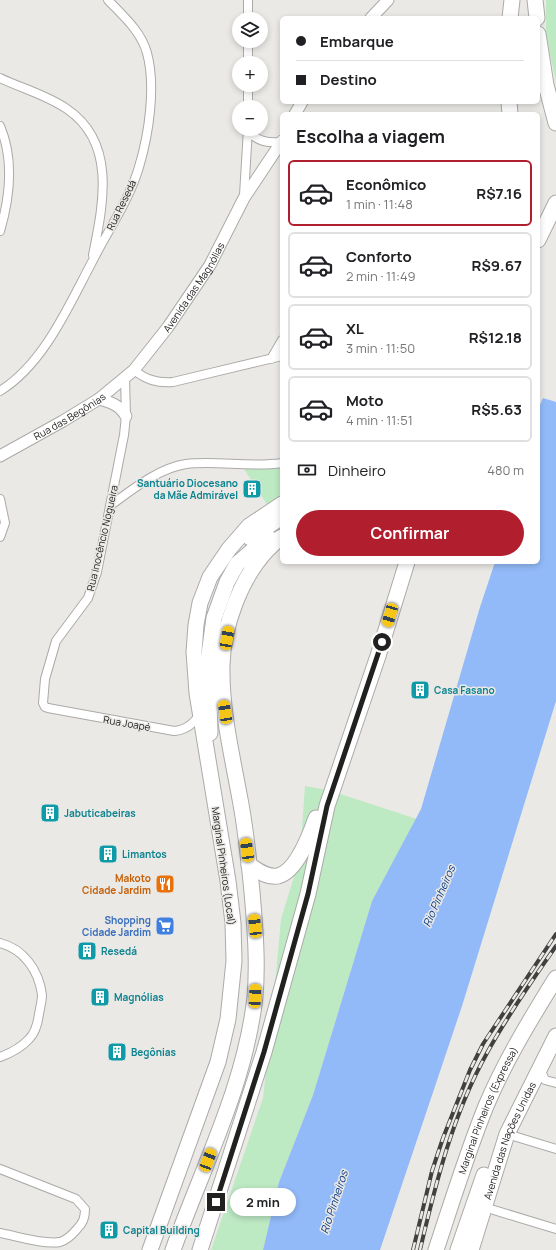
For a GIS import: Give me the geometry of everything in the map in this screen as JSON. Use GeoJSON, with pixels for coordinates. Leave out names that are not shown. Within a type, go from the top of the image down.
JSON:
{"type":"FeatureCollection","features":[{"type":"Feature","properties":{"kind":"highway"},"geometry":{"type":"LineString","coordinates":[[510,16],[512,0]]}},
{"type":"Feature","properties":{"kind":"highway"},"geometry":{"type":"LineString","coordinates":[[535,0],[537,16]]}},
{"type":"Feature","properties":{"kind":"highway"},"geometry":{"type":"LineString","coordinates":[[540,47],[546,85],[556,123]]}},
{"type":"Feature","properties":{"kind":"highway"},"geometry":{"type":"LineString","coordinates":[[540,236],[556,203]]}},
{"type":"Feature","properties":{"kind":"highway","name":"Marginal Pinheiros (Local)"},"geometry":{"type":"LineString","coordinates":[[150,1250],[218,1062],[228,1019],[234,961],[233,923],[210,769],[200,714],[194,652],[196,625],[200,603],[210,577],[223,557],[249,526],[280,505]]}},
{"type":"Feature","properties":{"kind":"highway"},"geometry":{"type":"LineString","coordinates":[[223,557],[280,518]]}},
{"type":"Feature","properties":{"kind":"highway"},"geometry":{"type":"LineString","coordinates":[[210,769],[211,707],[208,662],[214,618],[227,582],[237,564],[280,535]]}},
{"type":"Feature","properties":{"kind":"highway"},"geometry":{"type":"LineString","coordinates":[[173,1250],[240,1077],[247,1046],[255,996],[256,941],[249,865],[241,803],[223,697],[222,663],[231,613],[246,578],[264,553],[280,535]]}},
{"type":"Feature","properties":{"kind":"highway"},"geometry":{"type":"LineString","coordinates":[[200,1250],[258,1073],[308,894],[327,806],[378,656],[406,564]]}},
{"type":"Feature","properties":{"kind":"highway"},"geometry":{"type":"LineString","coordinates":[[249,865],[267,876],[277,876],[288,871],[308,841],[319,812],[336,777]]}},
{"type":"Feature","properties":{"kind":"highway","name":"Marginal Pinheiros (Expressa)"},"geometry":{"type":"LineString","coordinates":[[436,1250],[468,1152],[486,1106],[527,1024],[556,978]]}},
{"type":"Feature","properties":{"kind":"highway","name":"Avenida das Nações Unidas"},"geometry":{"type":"LineString","coordinates":[[471,1250],[507,1134],[530,1084],[556,1036]]}},
{"type":"Feature","properties":{"kind":"highway"},"geometry":{"type":"LineString","coordinates":[[458,1250],[499,1132],[530,1084]]}},
{"type":"Feature","properties":{"kind":"main road"},"geometry":{"type":"LineString","coordinates":[[373,16],[388,0]]}},
{"type":"Feature","properties":{"kind":"main road","name":"Avenida das Magnólias"},"geometry":{"type":"LineString","coordinates":[[134,370],[168,327],[210,264],[244,198],[280,145]]}},
{"type":"Feature","properties":{"kind":"main road","name":"Rua das Begônias"},"geometry":{"type":"LineString","coordinates":[[0,456],[63,421],[98,399],[134,370]]}},
{"type":"Feature","properties":{"kind":"main road"},"geometry":{"type":"LineString","coordinates":[[98,399],[109,401],[122,409],[126,416]]}},
{"type":"Feature","properties":{"kind":"street","name":"Rua Resedá"},"geometry":{"type":"LineString","coordinates":[[0,391],[17,378],[41,350],[59,325],[122,209],[139,167],[147,132],[150,101],[150,72],[147,53],[140,35],[108,0]]}},
{"type":"Feature","properties":{"kind":"street"},"geometry":{"type":"LineString","coordinates":[[248,0],[248,12]]}},
{"type":"Feature","properties":{"kind":"street"},"geometry":{"type":"LineString","coordinates":[[0,78],[66,108],[82,121],[93,138],[100,159],[104,193],[92,262]]}},
{"type":"Feature","properties":{"kind":"street"},"geometry":{"type":"LineString","coordinates":[[0,126],[5,139],[9,163],[9,186],[5,215],[0,230]]}},
{"type":"Feature","properties":{"kind":"street","name":"Avenida das Magnólias"},"geometry":{"type":"LineString","coordinates":[[244,198],[248,136]]}},
{"type":"Feature","properties":{"kind":"street","name":"Avenida das Magnólias"},"geometry":{"type":"LineString","coordinates":[[252,136],[259,140],[280,142]]}},
{"type":"Feature","properties":{"kind":"street"},"geometry":{"type":"LineString","coordinates":[[271,359],[280,343]]}},
{"type":"Feature","properties":{"kind":"street"},"geometry":{"type":"LineString","coordinates":[[134,370],[143,378],[173,382],[280,357]]}},
{"type":"Feature","properties":{"kind":"street","name":"Rua Inocêncio Nogueira"},"geometry":{"type":"LineString","coordinates":[[48,708],[43,703],[45,679],[56,641],[88,598],[97,572],[122,450],[126,416],[125,378]]}},
{"type":"Feature","properties":{"kind":"street"},"geometry":{"type":"LineString","coordinates":[[111,505],[147,481],[170,469],[186,464],[206,463],[265,465],[280,463]]}},
{"type":"Feature","properties":{"kind":"street"},"geometry":{"type":"LineString","coordinates":[[0,499],[5,523],[0,537]]}},
{"type":"Feature","properties":{"kind":"street","name":"Rua Joapé"},"geometry":{"type":"LineString","coordinates":[[48,708],[174,731],[183,730],[189,727],[200,714]]}},
{"type":"Feature","properties":{"kind":"street"},"geometry":{"type":"LineString","coordinates":[[0,943],[10,945],[26,957],[38,979],[42,997],[38,1022],[30,1038],[18,1049],[0,1057]]}},
{"type":"Feature","properties":{"kind":"street"},"geometry":{"type":"LineString","coordinates":[[539,1067],[542,1077],[556,1083]]}},
{"type":"Feature","properties":{"kind":"street"},"geometry":{"type":"LineString","coordinates":[[507,1134],[556,1149]]}},
{"type":"Feature","properties":{"kind":"street"},"geometry":{"type":"LineString","coordinates":[[0,1169],[76,1199],[85,1209],[85,1217],[71,1236],[59,1242],[43,1241],[0,1233]]}},
{"type":"Feature","properties":{"kind":"street"},"geometry":{"type":"LineString","coordinates":[[484,1208],[556,1229]]}},
{"type":"Feature","properties":{"kind":"green space"},"geometry":{"type":"Polygon","coordinates":[[[546,0],[556,0],[556,81],[546,36],[546,0]]]}},
{"type":"Feature","properties":{"kind":"green space"},"geometry":{"type":"Polygon","coordinates":[[[280,467],[280,499],[268,506],[244,469],[280,467]]]}},
{"type":"Feature","properties":{"kind":"green space"},"geometry":{"type":"Polygon","coordinates":[[[305,786],[328,790],[417,819],[372,901],[313,1095],[279,1182],[263,1250],[211,1250],[263,1098],[281,919],[300,857],[305,786]]]}},
{"type":"Feature","properties":{"kind":"water","name":"Rio Pinheiros"},"geometry":{"type":"Polygon","coordinates":[[[543,398],[556,402],[556,701],[462,1006],[380,1250],[263,1250],[279,1182],[313,1095],[372,901],[421,809],[480,607],[494,564],[540,564],[540,405],[543,398]]]}},
{"type":"Feature","properties":{"kind":"railway"},"geometry":{"type":"LineString","coordinates":[[413,1250],[432,1171],[443,1138],[470,1070],[483,1044],[556,934]]}},
{"type":"Feature","properties":{"kind":"railway"},"geometry":{"type":"LineString","coordinates":[[420,1250],[439,1174],[464,1100],[487,1053],[503,1026],[556,946]]}},
{"type":"Feature","properties":{"kind":"place","name":"Santuário Diocesano da Mãe Admirável"},"geometry":{"type":"Point","coordinates":[252,489]}},
{"type":"Feature","properties":{"kind":"place","name":"Casa Fasano"},"geometry":{"type":"Point","coordinates":[420,690]}},
{"type":"Feature","properties":{"kind":"place","name":"Jabuticabeiras"},"geometry":{"type":"Point","coordinates":[50,813]}},
{"type":"Feature","properties":{"kind":"place","name":"Limantos"},"geometry":{"type":"Point","coordinates":[108,854]}},
{"type":"Feature","properties":{"kind":"place","name":"Makoto Cidade Jardim"},"geometry":{"type":"Point","coordinates":[165,884]}},
{"type":"Feature","properties":{"kind":"place","name":"Shopping Cidade Jardim"},"geometry":{"type":"Point","coordinates":[165,926]}},
{"type":"Feature","properties":{"kind":"place","name":"Resedá"},"geometry":{"type":"Point","coordinates":[87,951]}},
{"type":"Feature","properties":{"kind":"place","name":"Magnólias"},"geometry":{"type":"Point","coordinates":[100,997]}},
{"type":"Feature","properties":{"kind":"place","name":"Begônias"},"geometry":{"type":"Point","coordinates":[117,1052]}},
{"type":"Feature","properties":{"kind":"place","name":"Capital Building"},"geometry":{"type":"Point","coordinates":[109,1230]}},
{"type":"Feature","properties":{"kind":"route"},"geometry":{"type":"LineString","coordinates":[[216,1202],[264,1052],[272,1018],[308,894],[327,806],[382,642]]}}]}
